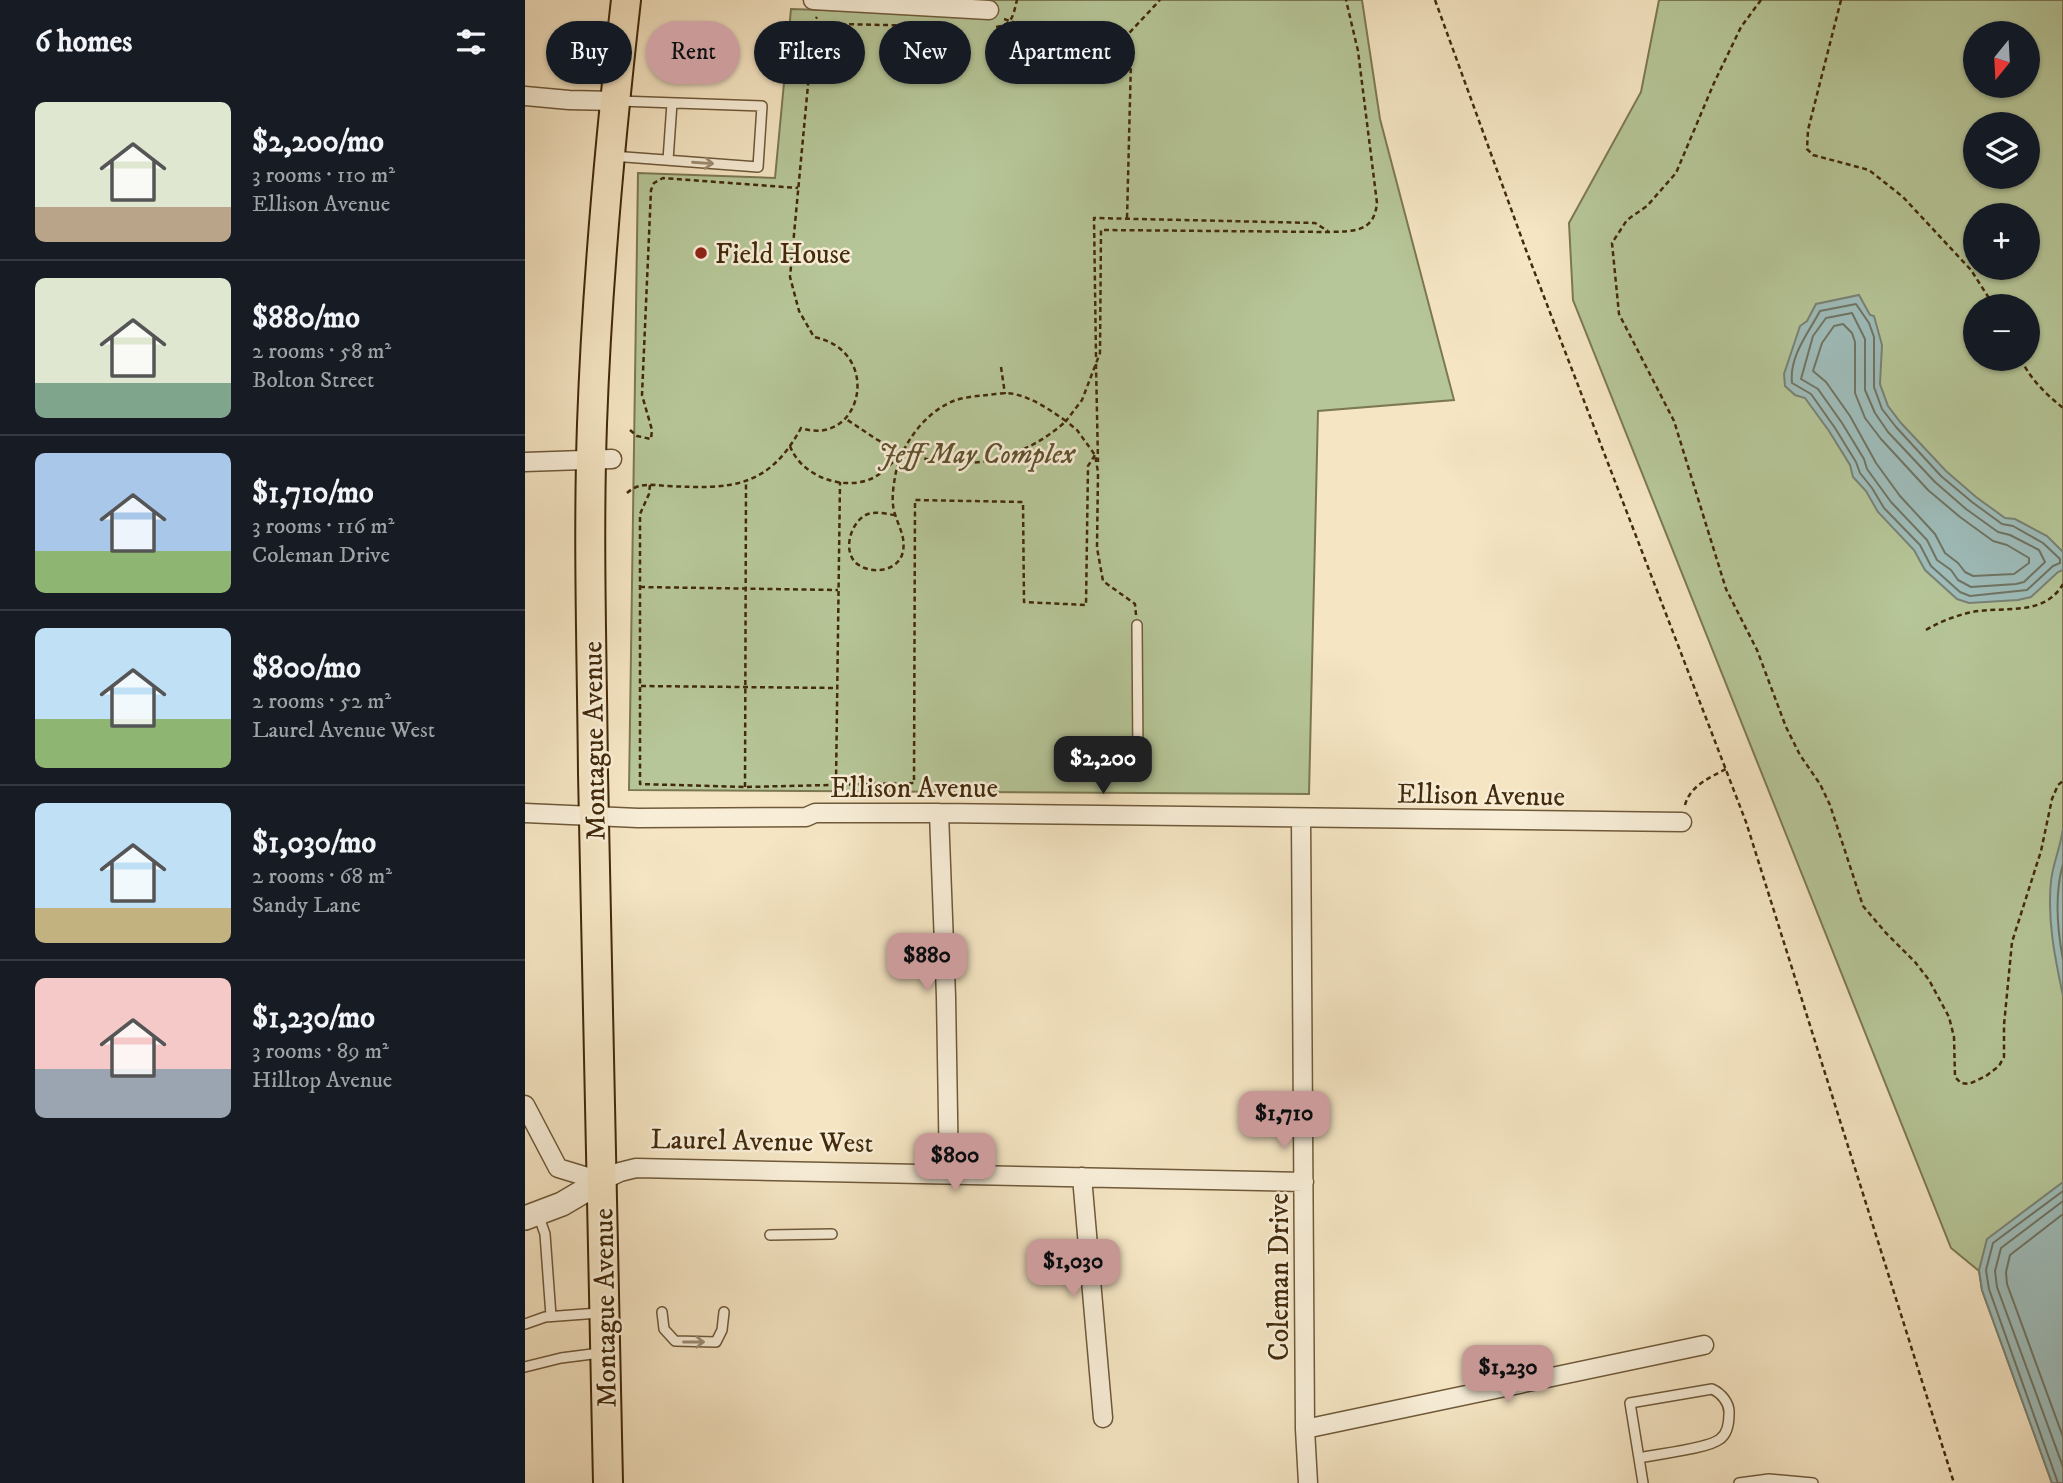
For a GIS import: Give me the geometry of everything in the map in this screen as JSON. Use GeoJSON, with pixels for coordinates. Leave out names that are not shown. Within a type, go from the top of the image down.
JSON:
{"type":"FeatureCollection","features":[{"type":"Feature","properties":{"kind":"main road","name":"Montague Avenue"},"geometry":{"type":"LineString","coordinates":[[608,1483],[594,816],[602,459],[599,298],[626,0]]}},
{"type":"Feature","properties":{"kind":"street"},"geometry":{"type":"LineString","coordinates":[[819,6],[991,14]]}},
{"type":"Feature","properties":{"kind":"street"},"geometry":{"type":"LineString","coordinates":[[525,96],[615,101]]}},
{"type":"Feature","properties":{"kind":"street"},"geometry":{"type":"LineString","coordinates":[[525,462],[602,459]]}},
{"type":"Feature","properties":{"kind":"street","name":"Ellison Avenue"},"geometry":{"type":"LineString","coordinates":[[525,813],[692,818],[807,817],[815,813],[939,813],[1682,822]]}},
{"type":"Feature","properties":{"kind":"street"},"geometry":{"type":"LineString","coordinates":[[939,813],[949,1174]]}},
{"type":"Feature","properties":{"kind":"street","name":"Coleman Drive"},"geometry":{"type":"LineString","coordinates":[[1301,818],[1304,1429],[1308,1483]]}},
{"type":"Feature","properties":{"kind":"street"},"geometry":{"type":"LineString","coordinates":[[525,1105],[558,1168],[601,1181]]}},
{"type":"Feature","properties":{"kind":"street","name":"Laurel Avenue West"},"geometry":{"type":"LineString","coordinates":[[531,1215],[562,1204],[620,1172],[636,1168],[1304,1182]]}},
{"type":"Feature","properties":{"kind":"street"},"geometry":{"type":"LineString","coordinates":[[1082,1177],[1103,1418]]}},
{"type":"Feature","properties":{"kind":"street"},"geometry":{"type":"LineString","coordinates":[[1304,1429],[1705,1345]]}},
{"type":"Feature","properties":{"kind":"lane"},"geometry":{"type":"LineString","coordinates":[[610,156],[758,167],[762,106],[615,101]]}},
{"type":"Feature","properties":{"kind":"lane"},"geometry":{"type":"LineString","coordinates":[[668,160],[672,103]]}},
{"type":"Feature","properties":{"kind":"lane"},"geometry":{"type":"LineString","coordinates":[[1137,625],[1138,756]]}},
{"type":"Feature","properties":{"kind":"lane"},"geometry":{"type":"LineString","coordinates":[[531,1215],[545,1234],[551,1316]]}},
{"type":"Feature","properties":{"kind":"lane"},"geometry":{"type":"LineString","coordinates":[[770,1235],[832,1234]]}},
{"type":"Feature","properties":{"kind":"lane"},"geometry":{"type":"LineString","coordinates":[[525,1324],[551,1316],[604,1312]]}},
{"type":"Feature","properties":{"kind":"lane"},"geometry":{"type":"LineString","coordinates":[[662,1312],[664,1329],[675,1342],[716,1342],[722,1330],[724,1312]]}},
{"type":"Feature","properties":{"kind":"lane"},"geometry":{"type":"LineString","coordinates":[[525,1367],[561,1358],[605,1352]]}},
{"type":"Feature","properties":{"kind":"lane"},"geometry":{"type":"LineString","coordinates":[[1639,1458],[1721,1439],[1729,1424],[1730,1408],[1719,1393],[1712,1389],[1630,1403],[1643,1483]]}},
{"type":"Feature","properties":{"kind":"lane"},"geometry":{"type":"LineString","coordinates":[[1739,1483],[1769,1479],[1814,1483]]}},
{"type":"Feature","properties":{"kind":"path"},"geometry":{"type":"LineString","coordinates":[[1135,27],[1160,0]]}},
{"type":"Feature","properties":{"kind":"path"},"geometry":{"type":"LineString","coordinates":[[846,418],[902,453],[935,461],[956,464],[977,462],[1019,452],[1036,444],[1066,421],[1082,400],[1100,353],[1101,230],[1329,232],[1364,228],[1375,216],[1377,203],[1358,51],[1346,0]]}},
{"type":"Feature","properties":{"kind":"path"},"geometry":{"type":"LineString","coordinates":[[1435,0],[1531,263],[1751,835],[1954,1483]]}},
{"type":"Feature","properties":{"kind":"path"},"geometry":{"type":"LineString","coordinates":[[1761,0],[1741,27],[1676,173],[1647,206],[1627,220],[1612,243],[1619,314],[1674,421],[1723,581],[1757,650],[1786,727],[1830,805],[1863,906],[1915,962],[1939,998],[1955,1037],[1955,1077],[1961,1083],[1969,1084],[1986,1076],[1999,1066],[2004,1057],[2004,1025],[2012,942],[2041,851],[2052,799],[2058,785],[2063,781]]}},
{"type":"Feature","properties":{"kind":"path"},"geometry":{"type":"LineString","coordinates":[[1841,0],[1808,130],[1807,149],[1813,155],[1869,170],[1903,197],[1971,270],[1986,294]]}},
{"type":"Feature","properties":{"kind":"path"},"geometry":{"type":"LineString","coordinates":[[627,493],[642,484],[714,485],[746,482],[765,473],[790,446],[801,428],[811,432],[824,431],[846,418],[859,392],[857,375],[841,347],[814,337],[799,311],[790,277],[814,21],[819,6]]}},
{"type":"Feature","properties":{"kind":"path"},"geometry":{"type":"LineString","coordinates":[[991,14],[1011,21]]}},
{"type":"Feature","properties":{"kind":"path"},"geometry":{"type":"LineString","coordinates":[[1127,219],[1130,84]]}},
{"type":"Feature","properties":{"kind":"path"},"geometry":{"type":"LineString","coordinates":[[630,430],[637,436],[651,439],[652,430],[642,395],[654,183],[663,178],[798,188]]}},
{"type":"Feature","properties":{"kind":"path"},"geometry":{"type":"LineString","coordinates":[[1137,625],[1135,604],[1103,581],[1097,548],[1094,218],[1315,223],[1329,232]]}},
{"type":"Feature","properties":{"kind":"path"},"geometry":{"type":"LineString","coordinates":[[1001,367],[1005,394]]}},
{"type":"Feature","properties":{"kind":"path"},"geometry":{"type":"LineString","coordinates":[[2026,371],[2049,397],[2063,408]]}},
{"type":"Feature","properties":{"kind":"path"},"geometry":{"type":"LineString","coordinates":[[790,446],[794,457],[809,471],[839,482],[863,481],[884,471],[902,453],[923,422],[954,401],[1012,394],[1041,404],[1077,430],[1095,455],[1098,472]]}},
{"type":"Feature","properties":{"kind":"path"},"geometry":{"type":"LineString","coordinates":[[895,515],[875,512],[864,515],[856,523],[850,542],[854,561],[875,571],[888,569],[901,558],[904,546],[902,527],[895,515],[893,495],[894,478],[902,453]]}},
{"type":"Feature","properties":{"kind":"path"},"geometry":{"type":"LineString","coordinates":[[650,485],[649,495],[640,514],[640,784],[745,787],[914,783],[915,500],[1023,502],[1024,602],[1086,605],[1087,466],[1095,455]]}},
{"type":"Feature","properties":{"kind":"path"},"geometry":{"type":"LineString","coordinates":[[745,787],[746,482]]}},
{"type":"Feature","properties":{"kind":"path"},"geometry":{"type":"LineString","coordinates":[[836,784],[839,482]]}},
{"type":"Feature","properties":{"kind":"path"},"geometry":{"type":"LineString","coordinates":[[1926,630],[1946,619],[1975,612],[2012,611],[2044,604],[2063,584]]}},
{"type":"Feature","properties":{"kind":"path"},"geometry":{"type":"LineString","coordinates":[[640,587],[838,590]]}},
{"type":"Feature","properties":{"kind":"path"},"geometry":{"type":"LineString","coordinates":[[640,686],[837,688]]}},
{"type":"Feature","properties":{"kind":"path"},"geometry":{"type":"LineString","coordinates":[[1682,822],[1686,800],[1701,782],[1726,769]]}},
{"type":"Feature","properties":{"kind":"green space","name":"Jeff May Complex"},"geometry":{"type":"Polygon","coordinates":[[[951,0],[1362,0],[1380,119],[1454,400],[1318,411],[1309,794],[629,790],[638,173],[775,178],[784,84],[865,84],[865,21],[790,21],[791,9],[949,14],[951,0]]]}},
{"type":"Feature","properties":{"kind":"green space"},"geometry":{"type":"Polygon","coordinates":[[[1659,0],[2063,0],[2063,1483],[2052,1483],[1982,1290],[1979,1271],[1951,1248],[1573,300],[1569,223],[1641,92],[1659,0]]]}},
{"type":"Feature","properties":{"kind":"water"},"geometry":{"type":"Polygon","coordinates":[[[1859,295],[1870,315],[1874,316],[1882,345],[1880,384],[1888,406],[1901,423],[1946,471],[1976,497],[2005,518],[2015,519],[2047,536],[2063,552],[2063,570],[2031,597],[1969,603],[1957,599],[1925,570],[1914,550],[1878,512],[1866,491],[1853,477],[1850,465],[1829,431],[1805,398],[1795,395],[1785,386],[1784,374],[1800,326],[1807,321],[1816,304],[1859,295]]]}},
{"type":"Feature","properties":{"kind":"water"},"geometry":{"type":"Polygon","coordinates":[[[2063,828],[2063,996],[2053,939],[2050,896],[2052,874],[2063,828]]]}},
{"type":"Feature","properties":{"kind":"water"},"geometry":{"type":"Polygon","coordinates":[[[2063,1182],[2063,1483],[2052,1483],[1982,1290],[1979,1270],[1987,1239],[2063,1182]]]}},
{"type":"Feature","properties":{"kind":"place","name":"Field House"},"geometry":{"type":"Point","coordinates":[701,253]}}]}
